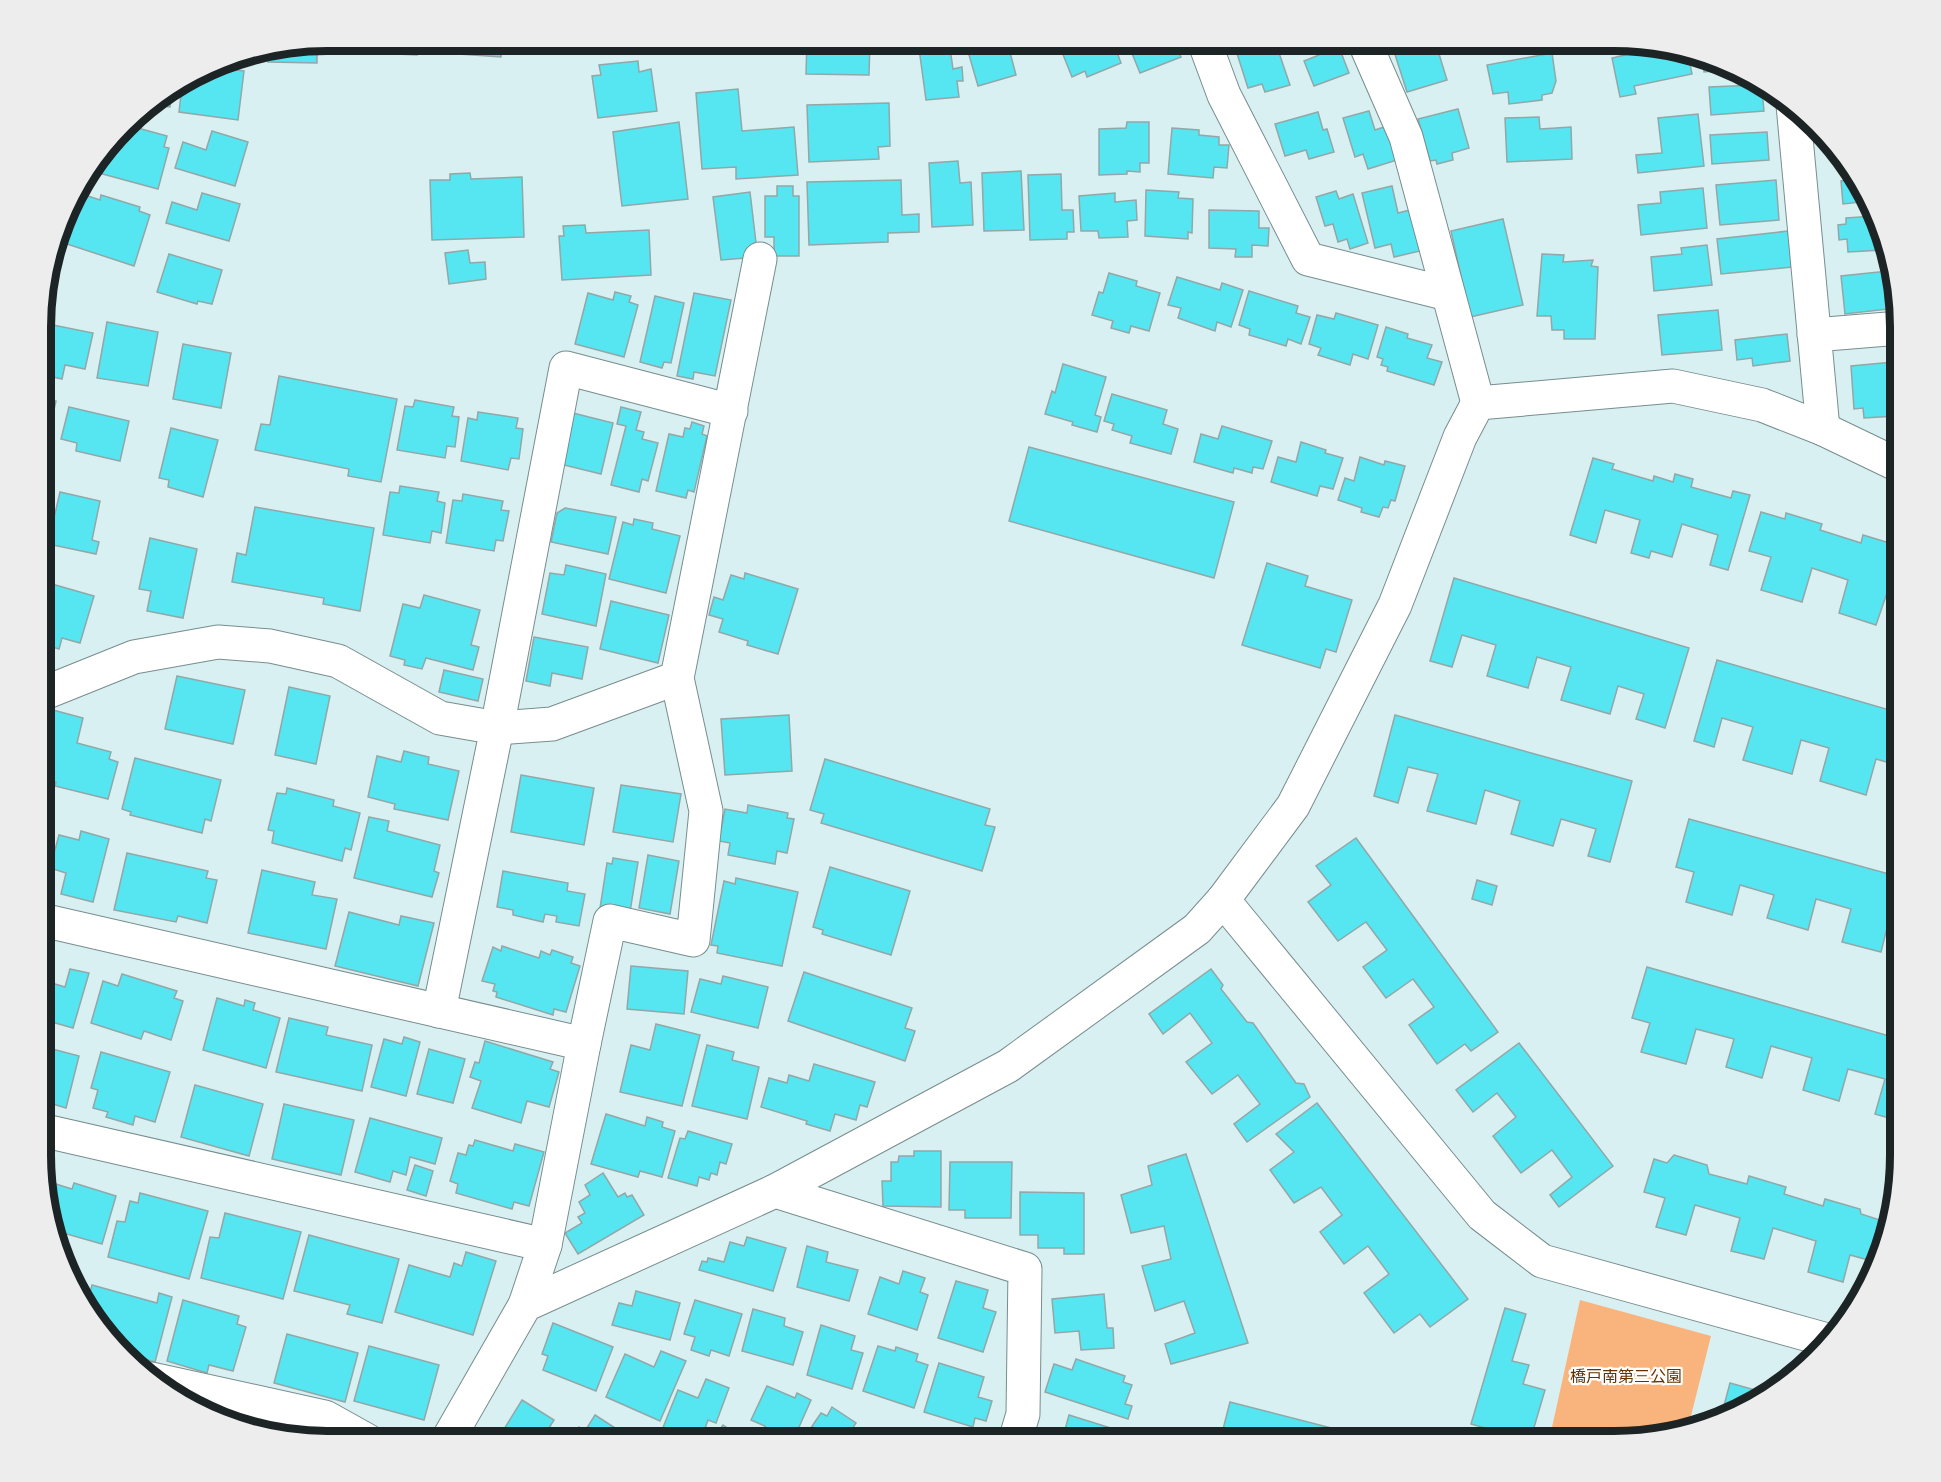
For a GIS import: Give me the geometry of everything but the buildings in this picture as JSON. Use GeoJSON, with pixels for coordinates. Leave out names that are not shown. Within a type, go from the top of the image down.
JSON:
{"type":"FeatureCollection","features":[{"type":"Feature","properties":{"kind":"street"},"geometry":{"type":"LineString","coordinates":[[1208,51],[1224,95],[1308,259],[1448,294]]}},
{"type":"Feature","properties":{"kind":"street"},"geometry":{"type":"LineString","coordinates":[[525,1305],[775,1191],[1008,1066],[1197,929],[1223,900],[1293,806],[1395,605],[1460,437],[1478,403],[1406,137],[1368,51]]}},
{"type":"Feature","properties":{"kind":"street"},"geometry":{"type":"LineString","coordinates":[[1794,118],[1823,429]]}},
{"type":"Feature","properties":{"kind":"street"},"geometry":{"type":"LineString","coordinates":[[453,1431],[525,1305],[545,1245],[610,921],[693,940],[706,811],[677,678],[760,260]]}},
{"type":"Feature","properties":{"kind":"street"},"geometry":{"type":"LineString","coordinates":[[1814,335],[1890,329]]}},
{"type":"Feature","properties":{"kind":"street"},"geometry":{"type":"LineString","coordinates":[[439,1011],[497,728],[566,368],[731,411]]}},
{"type":"Feature","properties":{"kind":"street"},"geometry":{"type":"LineString","coordinates":[[1478,403],[1673,386],[1762,405],[1823,429],[1890,461]]}},
{"type":"Feature","properties":{"kind":"street"},"geometry":{"type":"LineString","coordinates":[[51,690],[134,657],[218,642],[270,646],[338,661],[440,718],[497,728],[552,724],[677,678]]}},
{"type":"Feature","properties":{"kind":"street"},"geometry":{"type":"LineString","coordinates":[[1223,900],[1482,1215],[1542,1261],[1821,1338]]}},
{"type":"Feature","properties":{"kind":"street"},"geometry":{"type":"LineString","coordinates":[[51,922],[584,1044]]}},
{"type":"Feature","properties":{"kind":"street"},"geometry":{"type":"LineString","coordinates":[[51,1132],[545,1245]]}},
{"type":"Feature","properties":{"kind":"street"},"geometry":{"type":"LineString","coordinates":[[775,1191],[1025,1269],[1023,1414],[1018,1431]]}},
{"type":"Feature","properties":{"kind":"street"},"geometry":{"type":"LineString","coordinates":[[174,1384],[325,1417],[350,1431]]}},
{"type":"Feature","properties":{"kind":"green space","name":"橋戸南第三公園"},"geometry":{"type":"Polygon","coordinates":[[[1580,1300],[1711,1336],[1690,1420],[1650,1429],[1551,1431],[1580,1300]]]}}]}
